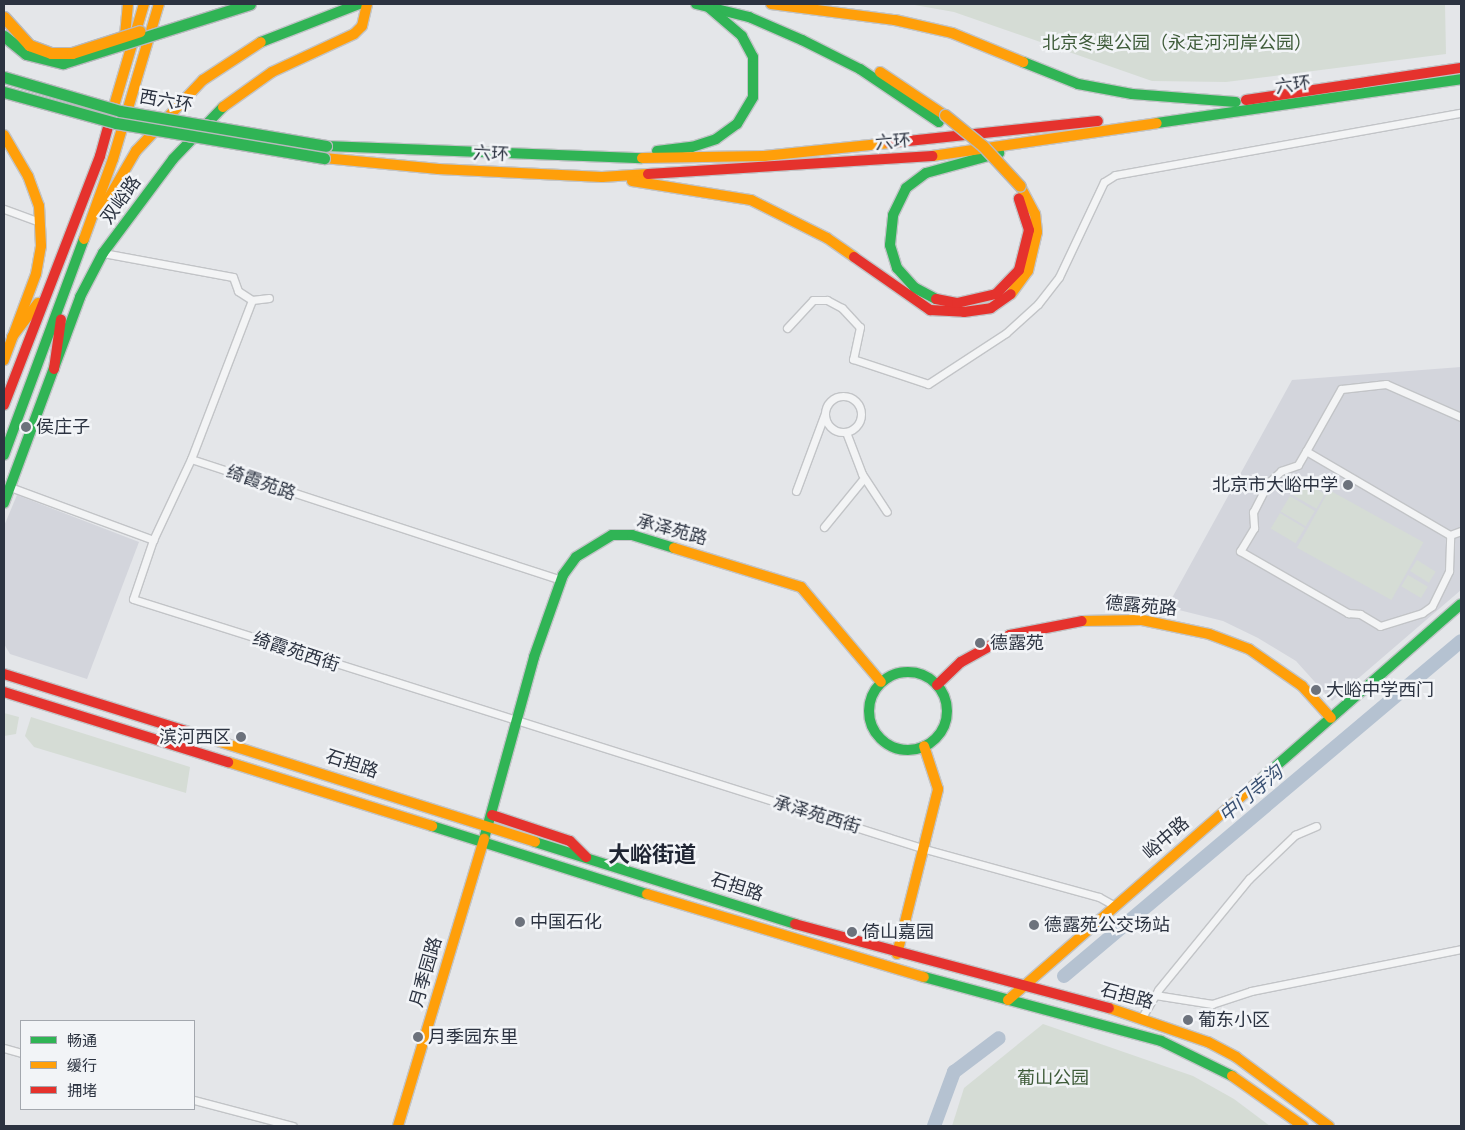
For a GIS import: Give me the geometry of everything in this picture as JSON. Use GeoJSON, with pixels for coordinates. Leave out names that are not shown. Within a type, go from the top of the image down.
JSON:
{"type":"FeatureCollection","features":[{"type":"Feature","properties":{"kind":"main road"},"geometry":{"type":"LineString","coordinates":[[118,91],[128,4]]}},
{"type":"Feature","properties":{"kind":"main road","name":"双峪路"},"geometry":{"type":"LineString","coordinates":[[4,405],[100,156],[144,4]]}},
{"type":"Feature","properties":{"kind":"main road","name":"双峪路"},"geometry":{"type":"LineString","coordinates":[[4,455],[84,241],[159,4]]}},
{"type":"Feature","properties":{"kind":"main road"},"geometry":{"type":"LineString","coordinates":[[4,17],[11,29],[29,45],[51,53],[72,53],[223,4]]}},
{"type":"Feature","properties":{"kind":"main road"},"geometry":{"type":"LineString","coordinates":[[4,36],[26,54],[63,63],[250,4]]}},
{"type":"Feature","properties":{"kind":"main road"},"geometry":{"type":"LineString","coordinates":[[84,241],[136,150],[203,80],[262,41],[359,4]]}},
{"type":"Feature","properties":{"kind":"main road","name":"双峪路"},"geometry":{"type":"LineString","coordinates":[[4,502],[80,297],[103,253],[173,159],[213,114],[272,72],[349,38],[362,26],[367,4]]}},
{"type":"Feature","properties":{"kind":"main road"},"geometry":{"type":"LineString","coordinates":[[602,177],[750,200],[827,238],[930,310],[964,312],[991,308],[1012,293],[1028,271],[1037,232],[1035,214],[1017,188],[942,118],[863,62],[806,33],[726,4]]}},
{"type":"Feature","properties":{"kind":"main road"},"geometry":{"type":"LineString","coordinates":[[771,4],[895,20],[952,33],[1078,84],[1132,94],[1236,102]]}},
{"type":"Feature","properties":{"kind":"main road"},"geometry":{"type":"LineString","coordinates":[[701,5],[749,17],[860,69],[942,118]]}},
{"type":"Feature","properties":{"kind":"main road"},"geometry":{"type":"LineString","coordinates":[[589,159],[692,147],[716,139],[738,124],[753,97],[753,57],[742,36],[701,5]]}},
{"type":"Feature","properties":{"kind":"main road","name":"六环"},"geometry":{"type":"LineString","coordinates":[[326,146],[589,159],[764,156],[1034,130],[1461,68]]}},
{"type":"Feature","properties":{"kind":"main road","name":"西六环"},"geometry":{"type":"LineString","coordinates":[[4,77],[120,111],[326,146]]}},
{"type":"Feature","properties":{"kind":"main road","name":"六环"},"geometry":{"type":"LineString","coordinates":[[324,158],[438,169],[602,177],[903,160],[1091,131],[1461,79]]}},
{"type":"Feature","properties":{"kind":"main road","name":"西六环"},"geometry":{"type":"LineString","coordinates":[[4,92],[116,123],[324,158]]}},
{"type":"Feature","properties":{"kind":"main road"},"geometry":{"type":"LineString","coordinates":[[1017,188],[1024,209],[1027,249],[1019,270],[996,294],[957,303],[932,298],[915,288],[897,268],[890,245],[893,215],[906,188],[926,172],[1091,131]]}},
{"type":"Feature","properties":{"kind":"main road"},"geometry":{"type":"LineString","coordinates":[[4,135],[28,176],[39,206],[41,246],[36,274],[4,360]]}},
{"type":"Feature","properties":{"kind":"main road"},"geometry":{"type":"LineString","coordinates":[[12,337],[48,291]]}},
{"type":"Feature","properties":{"kind":"main road"},"geometry":{"type":"LineString","coordinates":[[54,369],[64,296]]}},
{"type":"Feature","properties":{"kind":"main road","name":"承泽苑路"},"geometry":{"type":"LineString","coordinates":[[489,821],[519,723],[534,657],[562,580],[576,557],[595,542],[612,535],[632,534],[801,587],[881,682]]}},
{"type":"Feature","properties":{"kind":"main road","name":"峪中路"},"geometry":{"type":"LineString","coordinates":[[1008,1000],[1461,604]]}},
{"type":"Feature","properties":{"kind":"main road","name":"德露苑路"},"geometry":{"type":"LineString","coordinates":[[937,685],[961,662],[1010,635],[1086,620],[1142,620],[1203,632],[1249,649],[1302,686],[1331,718]]}},
{"type":"Feature","properties":{"kind":"main road"},"geometry":{"type":"LineString","coordinates":[[916,672],[937,685],[946,708],[945,720],[940,732],[924,746],[895,748],[874,731],[869,705],[881,682],[897,674],[916,672]]}},
{"type":"Feature","properties":{"kind":"main road","name":"石担路"},"geometry":{"type":"LineString","coordinates":[[6,673],[489,821],[586,858],[897,954],[1142,1017],[1208,1042],[1236,1058],[1329,1126]]}},
{"type":"Feature","properties":{"kind":"main road","name":"石担路"},"geometry":{"type":"LineString","coordinates":[[4,692],[848,957],[1054,1012],[1193,1053],[1255,1090],[1303,1126]]}},
{"type":"Feature","properties":{"kind":"main road"},"geometry":{"type":"LineString","coordinates":[[897,954],[926,849],[938,790],[924,746]]}},
{"type":"Feature","properties":{"kind":"main road","name":"月季园路"},"geometry":{"type":"LineString","coordinates":[[398,1126],[489,821]]}},
{"type":"Feature","properties":{"kind":"street"},"geometry":{"type":"LineString","coordinates":[[787,328],[812,300],[827,300],[842,308],[860,328],[853,358],[928,384],[1006,333],[1038,304],[1059,277],[1104,182],[1115,175],[1461,113]]}},
{"type":"Feature","properties":{"kind":"street"},"geometry":{"type":"LineString","coordinates":[[4,209],[40,222]]}},
{"type":"Feature","properties":{"kind":"street"},"geometry":{"type":"LineString","coordinates":[[103,253],[233,277],[238,290],[252,300],[269,298]]}},
{"type":"Feature","properties":{"kind":"street"},"geometry":{"type":"LineString","coordinates":[[10,487],[153,540],[191,459],[252,300]]}},
{"type":"Feature","properties":{"kind":"street"},"geometry":{"type":"LineString","coordinates":[[1450,535],[1449,572],[1432,606],[1422,613],[1380,626],[1360,614],[1348,613],[1240,551],[1254,528],[1253,512],[1268,483],[1281,471],[1298,465],[1342,389],[1386,384],[1461,417]]}},
{"type":"Feature","properties":{"kind":"street"},"geometry":{"type":"LineString","coordinates":[[796,491],[826,410],[832,401],[843,397],[858,405],[860,422],[846,432]]}},
{"type":"Feature","properties":{"kind":"street"},"geometry":{"type":"LineString","coordinates":[[826,410],[830,426],[846,432],[864,478],[887,512]]}},
{"type":"Feature","properties":{"kind":"street"},"geometry":{"type":"LineString","coordinates":[[1306,451],[1450,535]]}},
{"type":"Feature","properties":{"kind":"street","name":"绮霞苑路"},"geometry":{"type":"LineString","coordinates":[[191,459],[562,580]]}},
{"type":"Feature","properties":{"kind":"street"},"geometry":{"type":"LineString","coordinates":[[824,527],[864,478]]}},
{"type":"Feature","properties":{"kind":"street"},"geometry":{"type":"LineString","coordinates":[[1450,535],[1461,530]]}},
{"type":"Feature","properties":{"kind":"street","name":"绮霞苑西街"},"geometry":{"type":"LineString","coordinates":[[153,540],[133,599],[519,723]]}},
{"type":"Feature","properties":{"kind":"street","name":"承泽苑西街"},"geometry":{"type":"LineString","coordinates":[[519,723],[926,849],[1073,889],[1115,906]]}},
{"type":"Feature","properties":{"kind":"street"},"geometry":{"type":"LineString","coordinates":[[1142,1017],[1155,995],[1249,879],[1295,835],[1316,826]]}},
{"type":"Feature","properties":{"kind":"street"},"geometry":{"type":"LineString","coordinates":[[1155,995],[1212,1004],[1252,991],[1461,949]]}},
{"type":"Feature","properties":{"kind":"street"},"geometry":{"type":"LineString","coordinates":[[4,1048],[20,1053]]}},
{"type":"Feature","properties":{"kind":"street"},"geometry":{"type":"LineString","coordinates":[[195,1100],[293,1126]]}},
{"type":"Feature","properties":{"kind":"shaded area","name":"北京市大峪中学"},"geometry":{"type":"Polygon","coordinates":[[[1461,367],[1461,590],[1332,701],[1296,661],[1258,638],[1223,621],[1167,607],[1292,380],[1461,367]]]}},
{"type":"Feature","properties":{"kind":"shaded area"},"geometry":{"type":"Polygon","coordinates":[[[17,495],[139,542],[87,679],[10,654],[4,644],[4,526],[17,495]]]}},
{"type":"Feature","properties":{"kind":"green space","name":"北京冬奥公园（永定河河岸公园）"},"geometry":{"type":"Polygon","coordinates":[[[909,4],[1445,4],[1446,54],[1226,82],[1152,81],[954,12],[909,4]]]}},
{"type":"Feature","properties":{"kind":"green space"},"geometry":{"type":"Polygon","coordinates":[[[1299,479],[1325,494],[1316,509],[1290,494],[1299,479]]]}},
{"type":"Feature","properties":{"kind":"green space"},"geometry":{"type":"Polygon","coordinates":[[[1329,490],[1423,542],[1391,600],[1297,548],[1329,490]]]}},
{"type":"Feature","properties":{"kind":"green space"},"geometry":{"type":"Polygon","coordinates":[[[1290,496],[1315,511],[1306,526],[1281,511],[1290,496]]]}},
{"type":"Feature","properties":{"kind":"green space"},"geometry":{"type":"Polygon","coordinates":[[[1280,513],[1305,528],[1296,543],[1271,528],[1280,513]]]}},
{"type":"Feature","properties":{"kind":"green space"},"geometry":{"type":"Polygon","coordinates":[[[1417,560],[1436,572],[1429,583],[1410,571],[1417,560]]]}},
{"type":"Feature","properties":{"kind":"green space"},"geometry":{"type":"Polygon","coordinates":[[[1408,575],[1428,587],[1421,598],[1401,586],[1408,575]]]}},
{"type":"Feature","properties":{"kind":"green space"},"geometry":{"type":"Polygon","coordinates":[[[4,713],[19,717],[16,734],[4,736],[4,713]]]}},
{"type":"Feature","properties":{"kind":"green space"},"geometry":{"type":"Polygon","coordinates":[[[31,717],[190,767],[186,793],[34,747],[25,736],[31,717]]]}},
{"type":"Feature","properties":{"kind":"green space","name":"葡山公园"},"geometry":{"type":"Polygon","coordinates":[[[1043,1024],[1193,1076],[1234,1099],[1270,1126],[952,1126],[964,1088],[1043,1024]]]}},
{"type":"Feature","properties":{"kind":"waterway","name":"中门寺沟"},"geometry":{"type":"LineString","coordinates":[[1064,976],[1461,641]]}},
{"type":"Feature","properties":{"kind":"waterway","name":"中门寺沟"},"geometry":{"type":"LineString","coordinates":[[934,1126],[954,1072],[999,1038]]}},
{"type":"Feature","properties":{"kind":"traffic: fast"},"geometry":{"type":"LineString","coordinates":[[4,36],[26,54],[63,63],[250,4]]}},
{"type":"Feature","properties":{"kind":"traffic: fast"},"geometry":{"type":"LineString","coordinates":[[261,42],[359,4]]}},
{"type":"Feature","properties":{"kind":"traffic: fast"},"geometry":{"type":"LineString","coordinates":[[696,4],[749,17],[802,40],[860,69],[939,122]]}},
{"type":"Feature","properties":{"kind":"traffic: fast"},"geometry":{"type":"LineString","coordinates":[[657,151],[692,147],[716,139],[737,124],[753,97],[753,57],[742,36],[707,6]]}},
{"type":"Feature","properties":{"kind":"traffic: fast"},"geometry":{"type":"LineString","coordinates":[[1023,62],[1078,84],[1132,94],[1236,102]]}},
{"type":"Feature","properties":{"kind":"traffic: fast"},"geometry":{"type":"LineString","coordinates":[[4,77],[120,111],[326,146]]}},
{"type":"Feature","properties":{"kind":"traffic: fast"},"geometry":{"type":"LineString","coordinates":[[1157,123],[1461,79]]}},
{"type":"Feature","properties":{"kind":"traffic: fast"},"geometry":{"type":"LineString","coordinates":[[4,92],[116,123],[324,158]]}},
{"type":"Feature","properties":{"kind":"traffic: fast"},"geometry":{"type":"LineString","coordinates":[[4,503],[80,297],[103,253],[173,159],[223,107]]}},
{"type":"Feature","properties":{"kind":"traffic: fast"},"geometry":{"type":"LineString","coordinates":[[326,146],[642,158]]}},
{"type":"Feature","properties":{"kind":"traffic: fast"},"geometry":{"type":"LineString","coordinates":[[936,299],[915,288],[897,268],[890,245],[893,215],[906,188],[926,173],[999,153]]}},
{"type":"Feature","properties":{"kind":"traffic: fast"},"geometry":{"type":"LineString","coordinates":[[4,455],[84,239]]}},
{"type":"Feature","properties":{"kind":"traffic: fast"},"geometry":{"type":"LineString","coordinates":[[484,839],[534,657],[563,575],[576,557],[612,535],[632,535],[674,548]]}},
{"type":"Feature","properties":{"kind":"traffic: fast"},"geometry":{"type":"LineString","coordinates":[[1260,780],[1461,604]]}},
{"type":"Feature","properties":{"kind":"traffic: fast"},"geometry":{"type":"LineString","coordinates":[[908,672],[923,675],[935,684],[944,696],[947,711],[944,726],[935,738],[923,747],[908,750],[893,747],[881,738],[872,726],[869,711],[872,696],[881,684],[893,675],[908,672]]}},
{"type":"Feature","properties":{"kind":"traffic: fast"},"geometry":{"type":"LineString","coordinates":[[432,826],[647,894]]}},
{"type":"Feature","properties":{"kind":"traffic: fast"},"geometry":{"type":"LineString","coordinates":[[535,842],[795,924]]}},
{"type":"Feature","properties":{"kind":"traffic: fast"},"geometry":{"type":"LineString","coordinates":[[924,977],[1161,1041],[1232,1076]]}},
{"type":"Feature","properties":{"kind":"traffic: slow"},"geometry":{"type":"LineString","coordinates":[[124,46],[128,4]]}},
{"type":"Feature","properties":{"kind":"traffic: slow"},"geometry":{"type":"LineString","coordinates":[[111,116],[144,4]]}},
{"type":"Feature","properties":{"kind":"traffic: slow"},"geometry":{"type":"LineString","coordinates":[[84,239],[113,159],[159,4]]}},
{"type":"Feature","properties":{"kind":"traffic: slow"},"geometry":{"type":"LineString","coordinates":[[223,107],[272,72],[354,34],[362,26],[367,4]]}},
{"type":"Feature","properties":{"kind":"traffic: slow"},"geometry":{"type":"LineString","coordinates":[[771,4],[895,20],[952,33],[1023,62]]}},
{"type":"Feature","properties":{"kind":"traffic: slow"},"geometry":{"type":"LineString","coordinates":[[4,17],[29,45],[51,53],[72,53],[140,31]]}},
{"type":"Feature","properties":{"kind":"traffic: slow"},"geometry":{"type":"LineString","coordinates":[[100,213],[136,151],[203,80],[261,42]]}},
{"type":"Feature","properties":{"kind":"traffic: slow"},"geometry":{"type":"LineString","coordinates":[[880,72],[943,114]]}},
{"type":"Feature","properties":{"kind":"traffic: slow"},"geometry":{"type":"LineString","coordinates":[[945,115],[983,146],[1020,186]]}},
{"type":"Feature","properties":{"kind":"traffic: slow"},"geometry":{"type":"LineString","coordinates":[[932,156],[1157,123]]}},
{"type":"Feature","properties":{"kind":"traffic: slow"},"geometry":{"type":"LineString","coordinates":[[4,135],[28,176],[39,206],[41,246],[36,274],[4,360]]}},
{"type":"Feature","properties":{"kind":"traffic: slow"},"geometry":{"type":"LineString","coordinates":[[642,158],[764,156],[889,143]]}},
{"type":"Feature","properties":{"kind":"traffic: slow"},"geometry":{"type":"LineString","coordinates":[[324,158],[438,169],[602,177],[648,174]]}},
{"type":"Feature","properties":{"kind":"traffic: slow"},"geometry":{"type":"LineString","coordinates":[[632,181],[751,200],[827,238],[854,257]]}},
{"type":"Feature","properties":{"kind":"traffic: slow"},"geometry":{"type":"LineString","coordinates":[[1011,294],[1028,271],[1037,232],[1035,214],[1020,186]]}},
{"type":"Feature","properties":{"kind":"traffic: slow"},"geometry":{"type":"LineString","coordinates":[[12,337],[38,303]]}},
{"type":"Feature","properties":{"kind":"traffic: slow"},"geometry":{"type":"LineString","coordinates":[[674,548],[801,587],[881,682]]}},
{"type":"Feature","properties":{"kind":"traffic: slow"},"geometry":{"type":"LineString","coordinates":[[1082,621],[1142,620],[1209,634],[1249,649],[1302,686],[1331,718]]}},
{"type":"Feature","properties":{"kind":"traffic: slow"},"geometry":{"type":"LineString","coordinates":[[189,732],[535,842]]}},
{"type":"Feature","properties":{"kind":"traffic: slow"},"geometry":{"type":"LineString","coordinates":[[897,954],[938,789],[924,746]]}},
{"type":"Feature","properties":{"kind":"traffic: slow"},"geometry":{"type":"LineString","coordinates":[[228,762],[432,826]]}},
{"type":"Feature","properties":{"kind":"traffic: slow"},"geometry":{"type":"LineString","coordinates":[[1008,1000],[1260,780]]}},
{"type":"Feature","properties":{"kind":"traffic: slow"},"geometry":{"type":"LineString","coordinates":[[398,1126],[484,839]]}},
{"type":"Feature","properties":{"kind":"traffic: slow"},"geometry":{"type":"LineString","coordinates":[[647,894],[924,977]]}},
{"type":"Feature","properties":{"kind":"traffic: slow"},"geometry":{"type":"LineString","coordinates":[[1109,1008],[1208,1042],[1236,1057],[1329,1126]]}},
{"type":"Feature","properties":{"kind":"traffic: slow"},"geometry":{"type":"LineString","coordinates":[[1232,1076],[1303,1126]]}},
{"type":"Feature","properties":{"kind":"traffic: jam"},"geometry":{"type":"LineString","coordinates":[[1246,100],[1461,68]]}},
{"type":"Feature","properties":{"kind":"traffic: jam"},"geometry":{"type":"LineString","coordinates":[[4,405],[100,156],[111,116]]}},
{"type":"Feature","properties":{"kind":"traffic: jam"},"geometry":{"type":"LineString","coordinates":[[889,143],[1098,121]]}},
{"type":"Feature","properties":{"kind":"traffic: jam"},"geometry":{"type":"LineString","coordinates":[[648,174],[932,156]]}},
{"type":"Feature","properties":{"kind":"traffic: jam"},"geometry":{"type":"LineString","coordinates":[[936,299],[957,303],[996,294],[1019,270],[1029,230],[1019,199]]}},
{"type":"Feature","properties":{"kind":"traffic: jam"},"geometry":{"type":"LineString","coordinates":[[854,257],[930,310],[964,312],[991,308],[1011,294]]}},
{"type":"Feature","properties":{"kind":"traffic: jam"},"geometry":{"type":"LineString","coordinates":[[54,369],[61,319]]}},
{"type":"Feature","properties":{"kind":"traffic: jam"},"geometry":{"type":"LineString","coordinates":[[937,685],[961,662],[1010,635],[1082,621]]}},
{"type":"Feature","properties":{"kind":"traffic: jam"},"geometry":{"type":"LineString","coordinates":[[4,674],[189,732]]}},
{"type":"Feature","properties":{"kind":"traffic: jam"},"geometry":{"type":"LineString","coordinates":[[4,692],[228,762]]}},
{"type":"Feature","properties":{"kind":"traffic: jam"},"geometry":{"type":"LineString","coordinates":[[492,815],[570,841],[586,857]]}},
{"type":"Feature","properties":{"kind":"traffic: jam"},"geometry":{"type":"LineString","coordinates":[[795,924],[1109,1008]]}},
{"type":"Feature","properties":{"kind":"place","name":"侯庄子"},"geometry":{"type":"Point","coordinates":[26,427]}},
{"type":"Feature","properties":{"kind":"place","name":"北京市大峪中学"},"geometry":{"type":"Point","coordinates":[1348,485]}},
{"type":"Feature","properties":{"kind":"place","name":"德露苑"},"geometry":{"type":"Point","coordinates":[980,643]}},
{"type":"Feature","properties":{"kind":"place","name":"大峪中学西门"},"geometry":{"type":"Point","coordinates":[1316,690]}},
{"type":"Feature","properties":{"kind":"place","name":"滨河西区"},"geometry":{"type":"Point","coordinates":[241,737]}},
{"type":"Feature","properties":{"kind":"place","name":"中国石化"},"geometry":{"type":"Point","coordinates":[520,922]}},
{"type":"Feature","properties":{"kind":"place","name":"德露苑公交场站"},"geometry":{"type":"Point","coordinates":[1034,925]}},
{"type":"Feature","properties":{"kind":"place","name":"倚山嘉园"},"geometry":{"type":"Point","coordinates":[852,932]}},
{"type":"Feature","properties":{"kind":"place","name":"葡东小区"},"geometry":{"type":"Point","coordinates":[1188,1020]}},
{"type":"Feature","properties":{"kind":"place","name":"月季园东里"},"geometry":{"type":"Point","coordinates":[418,1037]}},
{"type":"Feature","properties":{"kind":"district","name":"大峪街道"},"geometry":{"type":"Point","coordinates":[652,855]}}]}
